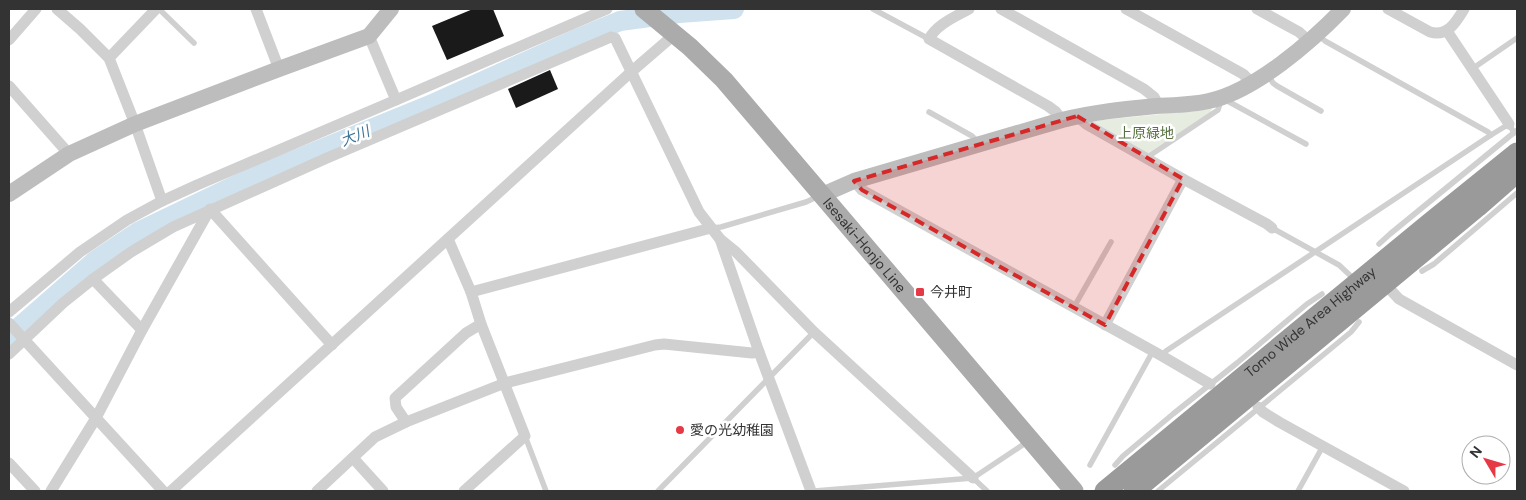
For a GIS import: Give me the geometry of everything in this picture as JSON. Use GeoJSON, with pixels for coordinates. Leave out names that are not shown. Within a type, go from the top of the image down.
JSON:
{"type":"FeatureCollection","features":[{"type":"Feature","properties":{"kind":"highway","name":"Tomo Wide Area Highway"},"geometry":{"type":"LineString","coordinates":[[1105,491],[1255,360],[1357,283],[1433,214],[1514,135]]}},
{"type":"Feature","properties":{"kind":"highway","name":"Tomo Wide Area Highway"},"geometry":{"type":"LineString","coordinates":[[1134,491],[1235,408],[1313,351],[1385,284],[1517,172]]}},
{"type":"Feature","properties":{"kind":"main road","name":"Isesaki-Honjo Line"},"geometry":{"type":"LineString","coordinates":[[644,9],[670,29],[724,80],[1074,491]]}},
{"type":"Feature","properties":{"kind":"street"},"geometry":{"type":"LineString","coordinates":[[9,40],[36,9]]}},
{"type":"Feature","properties":{"kind":"street"},"geometry":{"type":"LineString","coordinates":[[57,9],[109,58],[162,201]]}},
{"type":"Feature","properties":{"kind":"street"},"geometry":{"type":"LineString","coordinates":[[109,58],[158,9]]}},
{"type":"Feature","properties":{"kind":"street"},"geometry":{"type":"LineString","coordinates":[[256,9],[279,69]]}},
{"type":"Feature","properties":{"kind":"street"},"geometry":{"type":"LineString","coordinates":[[9,194],[69,154],[135,124],[369,36],[391,9]]}},
{"type":"Feature","properties":{"kind":"street"},"geometry":{"type":"LineString","coordinates":[[9,312],[80,252],[126,220],[162,201],[607,9]]}},
{"type":"Feature","properties":{"kind":"street"},"geometry":{"type":"LineString","coordinates":[[969,9],[932,32],[928,39],[1056,112],[1086,124],[1272,228]]}},
{"type":"Feature","properties":{"kind":"street"},"geometry":{"type":"LineString","coordinates":[[1001,9],[1144,89],[1154,97],[1159,106]]}},
{"type":"Feature","properties":{"kind":"street"},"geometry":{"type":"LineString","coordinates":[[1126,9],[1243,74],[1252,83]]}},
{"type":"Feature","properties":{"kind":"street"},"geometry":{"type":"LineString","coordinates":[[1257,9],[1313,38]]}},
{"type":"Feature","properties":{"kind":"street"},"geometry":{"type":"LineString","coordinates":[[822,195],[854,181],[1070,118],[1111,110],[1194,104],[1222,98],[1267,73],[1313,38],[1342,9]]}},
{"type":"Feature","properties":{"kind":"street"},"geometry":{"type":"LineString","coordinates":[[1388,9],[1437,34],[1448,31],[1464,9]]}},
{"type":"Feature","properties":{"kind":"street"},"geometry":{"type":"LineString","coordinates":[[171,491],[631,72],[670,29]]}},
{"type":"Feature","properties":{"kind":"street"},"geometry":{"type":"LineString","coordinates":[[1448,31],[1514,135]]}},
{"type":"Feature","properties":{"kind":"street"},"geometry":{"type":"LineString","coordinates":[[369,36],[396,100]]}},
{"type":"Feature","properties":{"kind":"street"},"geometry":{"type":"LineString","coordinates":[[9,354],[23,338],[93,279],[139,247],[173,227],[327,158],[611,37],[615,38],[699,212],[720,239],[736,252],[814,332],[973,478]]}},
{"type":"Feature","properties":{"kind":"street"},"geometry":{"type":"LineString","coordinates":[[9,86],[69,154]]}},
{"type":"Feature","properties":{"kind":"street"},"geometry":{"type":"LineString","coordinates":[[1105,325],[1183,179]]}},
{"type":"Feature","properties":{"kind":"street"},"geometry":{"type":"LineString","coordinates":[[854,181],[862,190],[1210,384]]}},
{"type":"Feature","properties":{"kind":"street"},"geometry":{"type":"LineString","coordinates":[[51,491],[96,418],[142,330],[210,209]]}},
{"type":"Feature","properties":{"kind":"street"},"geometry":{"type":"LineString","coordinates":[[210,209],[332,345]]}},
{"type":"Feature","properties":{"kind":"street"},"geometry":{"type":"LineString","coordinates":[[471,292],[711,228]]}},
{"type":"Feature","properties":{"kind":"street"},"geometry":{"type":"LineString","coordinates":[[448,239],[471,292],[481,324],[525,436],[464,491]]}},
{"type":"Feature","properties":{"kind":"street"},"geometry":{"type":"LineString","coordinates":[[720,239],[759,352],[813,491]]}},
{"type":"Feature","properties":{"kind":"street"},"geometry":{"type":"LineString","coordinates":[[93,279],[142,330]]}},
{"type":"Feature","properties":{"kind":"street"},"geometry":{"type":"LineString","coordinates":[[1385,284],[1399,299],[1517,365]]}},
{"type":"Feature","properties":{"kind":"street"},"geometry":{"type":"LineString","coordinates":[[9,323],[163,491]]}},
{"type":"Feature","properties":{"kind":"street"},"geometry":{"type":"LineString","coordinates":[[406,422],[396,407],[395,398],[466,333],[481,324]]}},
{"type":"Feature","properties":{"kind":"street"},"geometry":{"type":"LineString","coordinates":[[317,491],[375,437],[406,422],[505,383],[655,345],[664,344],[752,353],[759,352]]}},
{"type":"Feature","properties":{"kind":"street"},"geometry":{"type":"LineString","coordinates":[[1258,407],[1279,422],[1402,491]]}},
{"type":"Feature","properties":{"kind":"street"},"geometry":{"type":"LineString","coordinates":[[352,458],[382,491]]}},
{"type":"Feature","properties":{"kind":"street"},"geometry":{"type":"LineString","coordinates":[[9,463],[35,491]]}},
{"type":"Feature","properties":{"kind":"lane"},"geometry":{"type":"LineString","coordinates":[[158,9],[194,42]]}},
{"type":"Feature","properties":{"kind":"lane"},"geometry":{"type":"LineString","coordinates":[[873,9],[928,39]]}},
{"type":"Feature","properties":{"kind":"lane"},"geometry":{"type":"LineString","coordinates":[[1313,38],[1325,41],[1491,135]]}},
{"type":"Feature","properties":{"kind":"lane"},"geometry":{"type":"LineString","coordinates":[[1472,69],[1517,38]]}},
{"type":"Feature","properties":{"kind":"lane"},"geometry":{"type":"LineString","coordinates":[[1267,73],[1277,86],[1321,111]]}},
{"type":"Feature","properties":{"kind":"lane"},"geometry":{"type":"LineString","coordinates":[[1146,158],[1218,110],[1222,98],[1306,144]]}},
{"type":"Feature","properties":{"kind":"lane"},"geometry":{"type":"LineString","coordinates":[[929,112],[972,136],[981,144]]}},
{"type":"Feature","properties":{"kind":"lane"},"geometry":{"type":"LineString","coordinates":[[1090,465],[1157,354],[1166,351],[1491,135],[1514,135]]}},
{"type":"Feature","properties":{"kind":"lane"},"geometry":{"type":"LineString","coordinates":[[1379,244],[1514,135]]}},
{"type":"Feature","properties":{"kind":"lane"},"geometry":{"type":"LineString","coordinates":[[1422,272],[1517,194]]}},
{"type":"Feature","properties":{"kind":"lane"},"geometry":{"type":"LineString","coordinates":[[711,228],[720,227],[822,195]]}},
{"type":"Feature","properties":{"kind":"lane"},"geometry":{"type":"LineString","coordinates":[[1433,214],[1438,195]]}},
{"type":"Feature","properties":{"kind":"lane"},"geometry":{"type":"LineString","coordinates":[[1478,207],[1509,201]]}},
{"type":"Feature","properties":{"kind":"lane"},"geometry":{"type":"LineString","coordinates":[[1272,228],[1338,265],[1357,283]]}},
{"type":"Feature","properties":{"kind":"lane"},"geometry":{"type":"LineString","coordinates":[[1074,308],[1111,242]]}},
{"type":"Feature","properties":{"kind":"lane"},"geometry":{"type":"LineString","coordinates":[[1115,465],[1123,456],[1237,364],[1306,304],[1322,294]]}},
{"type":"Feature","properties":{"kind":"lane"},"geometry":{"type":"LineString","coordinates":[[1158,491],[1351,332],[1359,322]]}},
{"type":"Feature","properties":{"kind":"lane"},"geometry":{"type":"LineString","coordinates":[[658,491],[814,332]]}},
{"type":"Feature","properties":{"kind":"lane"},"geometry":{"type":"LineString","coordinates":[[1301,372],[1313,351]]}},
{"type":"Feature","properties":{"kind":"lane"},"geometry":{"type":"LineString","coordinates":[[1237,364],[1255,360]]}},
{"type":"Feature","properties":{"kind":"lane"},"geometry":{"type":"LineString","coordinates":[[1235,408],[1258,407]]}},
{"type":"Feature","properties":{"kind":"lane"},"geometry":{"type":"LineString","coordinates":[[1164,430],[1173,414]]}},
{"type":"Feature","properties":{"kind":"lane"},"geometry":{"type":"LineString","coordinates":[[525,436],[546,491]]}},
{"type":"Feature","properties":{"kind":"lane"},"geometry":{"type":"LineString","coordinates":[[813,491],[973,478],[1030,440]]}},
{"type":"Feature","properties":{"kind":"lane"},"geometry":{"type":"LineString","coordinates":[[1298,491],[1323,446]]}},
{"type":"Feature","properties":{"kind":"lane"},"geometry":{"type":"LineString","coordinates":[[973,478],[988,491]]}},
{"type":"Feature","properties":{"kind":"highlighted area"},"geometry":{"type":"Polygon","coordinates":[[[1077,116],[1183,179],[1105,325],[862,190],[854,181],[1077,116]]]}},
{"type":"Feature","properties":{"kind":"green space","name":"上原緑地"},"geometry":{"type":"Polygon","coordinates":[[[1212,109],[1210,113],[1148,153],[1092,121],[1212,109]]]}},
{"type":"Feature","properties":{"kind":"building"},"geometry":{"type":"Polygon","coordinates":[[[473,9],[493,9],[504,36],[447,60],[432,26],[473,9]]]}},
{"type":"Feature","properties":{"kind":"building"},"geometry":{"type":"Polygon","coordinates":[[[550,70],[558,89],[516,108],[508,89],[550,70]]]}},
{"type":"Feature","properties":{"kind":"waterway","name":"大川"},"geometry":{"type":"LineString","coordinates":[[9,336],[96,260],[138,232],[253,177],[430,105],[620,21],[679,13],[734,9]]}},
{"type":"Feature","properties":{"kind":"place","name":"今井町"},"geometry":{"type":"Point","coordinates":[920,292]}},
{"type":"Feature","properties":{"kind":"place","name":"愛の光幼稚園"},"geometry":{"type":"Point","coordinates":[680,430]}}]}
